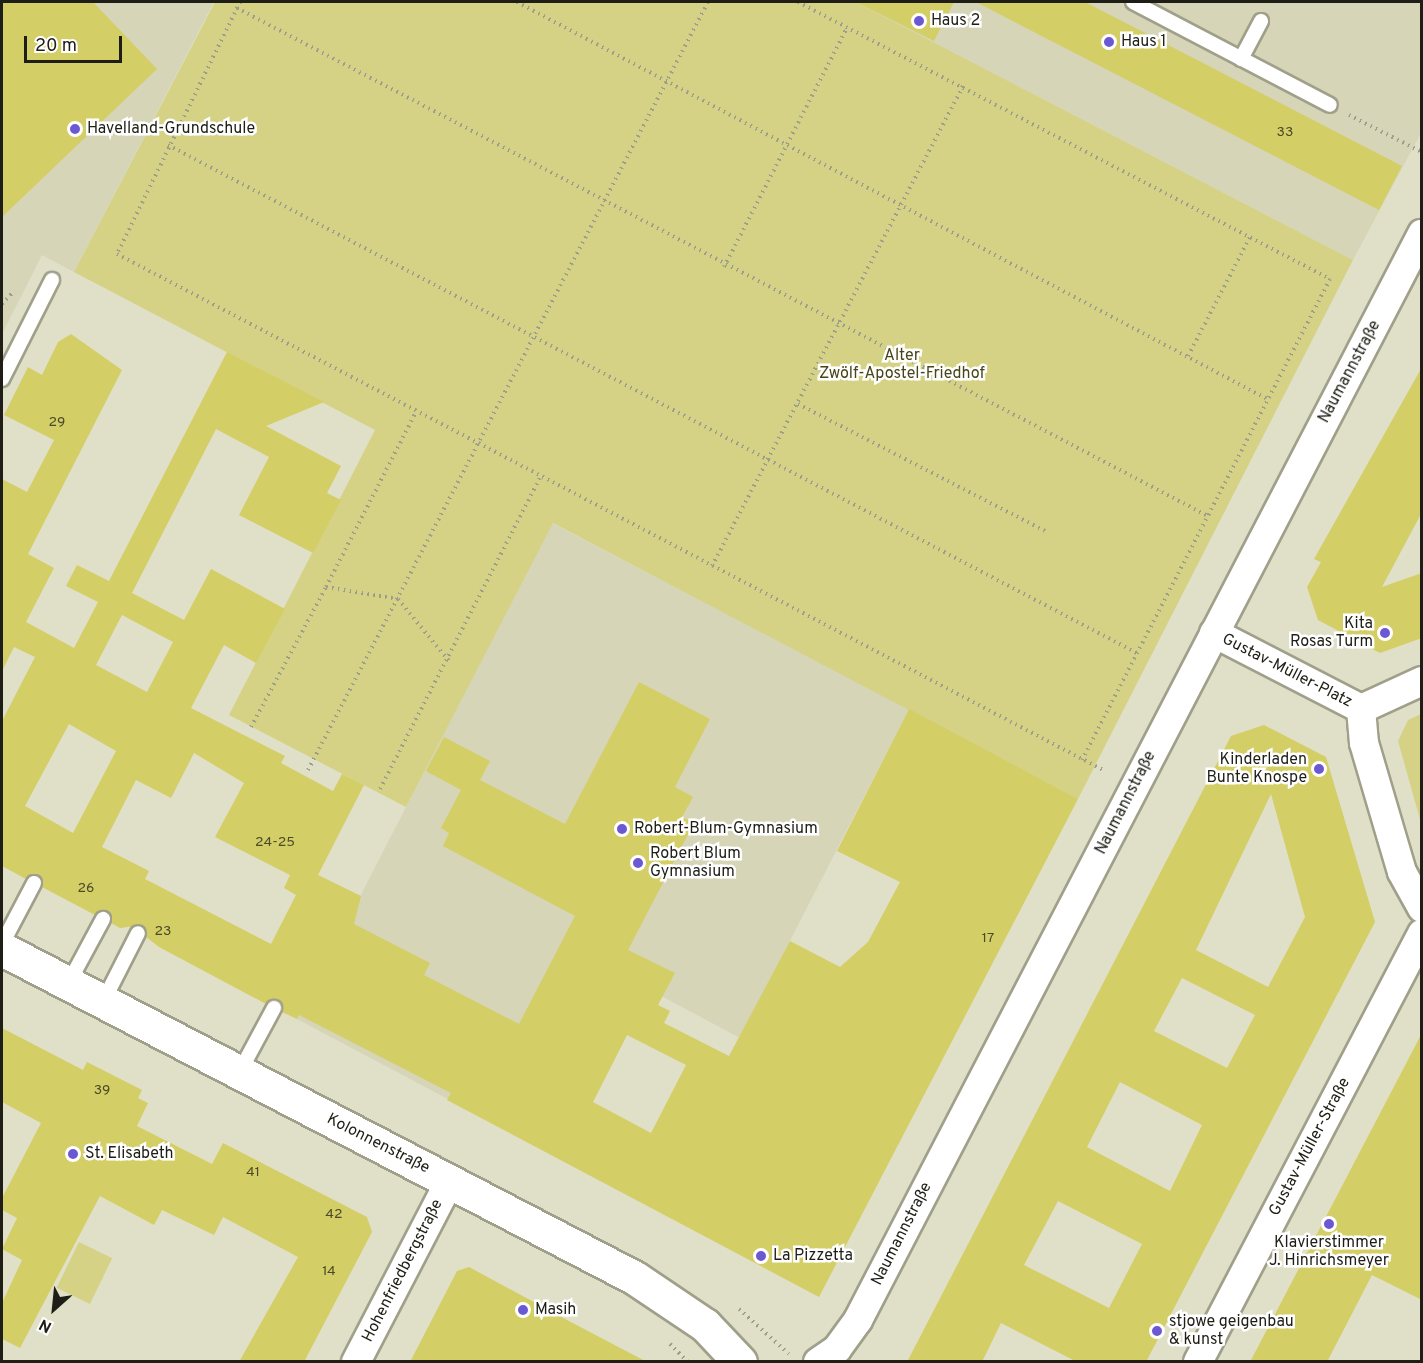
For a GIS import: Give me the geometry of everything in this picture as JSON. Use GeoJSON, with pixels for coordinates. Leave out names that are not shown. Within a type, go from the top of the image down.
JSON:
{"type":"FeatureCollection","features":[{"type":"Feature","properties":{"kind":"main road","name":"Kolonnenstraße"},"geometry":{"type":"LineString","coordinates":[[2,949],[663,1294],[705,1325],[740,1362]]}},
{"type":"Feature","properties":{"kind":"street","name":"Naumannstraße"},"geometry":{"type":"LineString","coordinates":[[818,1362],[837,1349],[858,1320],[1422,234]]}},
{"type":"Feature","properties":{"kind":"street","name":"Gustav-Müller-Platz"},"geometry":{"type":"LineString","coordinates":[[1214,633],[1361,709]]}},
{"type":"Feature","properties":{"kind":"street","name":"Gustav-Müller-Platz"},"geometry":{"type":"LineString","coordinates":[[1361,709],[1422,681]]}},
{"type":"Feature","properties":{"kind":"street","name":"Gustav-Müller-Platz"},"geometry":{"type":"LineString","coordinates":[[1361,709],[1364,743],[1399,862],[1422,908]]}},
{"type":"Feature","properties":{"kind":"street","name":"Gustav-Müller-Straße"},"geometry":{"type":"LineString","coordinates":[[1198,1362],[1422,934]]}},
{"type":"Feature","properties":{"kind":"street","name":"Hohenfriedbergstraße"},"geometry":{"type":"LineString","coordinates":[[356,1362],[450,1181]]}},
{"type":"Feature","properties":{"kind":"lane"},"geometry":{"type":"LineString","coordinates":[[1133,2],[1330,105]]}},
{"type":"Feature","properties":{"kind":"lane"},"geometry":{"type":"LineString","coordinates":[[1241,59],[1261,21]]}},
{"type":"Feature","properties":{"kind":"lane"},"geometry":{"type":"LineString","coordinates":[[2,379],[52,280]]}},
{"type":"Feature","properties":{"kind":"lane"},"geometry":{"type":"LineString","coordinates":[[2,944],[34,883]]}},
{"type":"Feature","properties":{"kind":"lane"},"geometry":{"type":"LineString","coordinates":[[68,984],[103,919]]}},
{"type":"Feature","properties":{"kind":"lane"},"geometry":{"type":"LineString","coordinates":[[103,1002],[138,933]]}},
{"type":"Feature","properties":{"kind":"lane"},"geometry":{"type":"LineString","coordinates":[[239,1073],[274,1008]]}},
{"type":"Feature","properties":{"kind":"path"},"geometry":{"type":"LineString","coordinates":[[240,2],[168,145],[117,254],[1105,771]]}},
{"type":"Feature","properties":{"kind":"path"},"geometry":{"type":"LineString","coordinates":[[518,2],[790,141],[1269,400]]}},
{"type":"Feature","properties":{"kind":"path"},"geometry":{"type":"LineString","coordinates":[[308,770],[480,445],[670,80],[708,2]]}},
{"type":"Feature","properties":{"kind":"path"},"geometry":{"type":"LineString","coordinates":[[798,2],[1330,279],[1269,400],[1206,515],[1082,760]]}},
{"type":"Feature","properties":{"kind":"path"},"geometry":{"type":"LineString","coordinates":[[237,9],[724,267],[1206,515]]}},
{"type":"Feature","properties":{"kind":"path"},"geometry":{"type":"LineString","coordinates":[[724,267],[847,28]]}},
{"type":"Feature","properties":{"kind":"path"},"geometry":{"type":"LineString","coordinates":[[712,566],[963,86]]}},
{"type":"Feature","properties":{"kind":"path"},"geometry":{"type":"LineString","coordinates":[[1330,105],[1422,152]]}},
{"type":"Feature","properties":{"kind":"path"},"geometry":{"type":"LineString","coordinates":[[168,145],[1137,653]]}},
{"type":"Feature","properties":{"kind":"path"},"geometry":{"type":"LineString","coordinates":[[1188,356],[1250,237]]}},
{"type":"Feature","properties":{"kind":"path"},"geometry":{"type":"LineString","coordinates":[[2,304],[14,291]]}},
{"type":"Feature","properties":{"kind":"path"},"geometry":{"type":"LineString","coordinates":[[798,404],[1045,531]]}},
{"type":"Feature","properties":{"kind":"path"},"geometry":{"type":"LineString","coordinates":[[251,727],[416,412]]}},
{"type":"Feature","properties":{"kind":"path"},"geometry":{"type":"LineString","coordinates":[[380,789],[449,661],[541,476]]}},
{"type":"Feature","properties":{"kind":"path"},"geometry":{"type":"LineString","coordinates":[[326,587],[398,599],[449,661]]}},
{"type":"Feature","properties":{"kind":"path"},"geometry":{"type":"LineString","coordinates":[[756,1323],[795,1362]]}},
{"type":"Feature","properties":{"kind":"shaded area","name":"Havelland-Grundschule"},"geometry":{"type":"Polygon","coordinates":[[[2,2],[214,2],[74,272],[42,255],[2,334],[2,2]]]}},
{"type":"Feature","properties":{"kind":"shaded area"},"geometry":{"type":"Polygon","coordinates":[[[856,2],[1421,2],[1421,133],[1353,260],[856,2]]]}},
{"type":"Feature","properties":{"kind":"shaded area","name":"Robert-Blum-Gymnasium"},"geometry":{"type":"Polygon","coordinates":[[[552,523],[909,709],[740,1038],[650,990],[563,1160],[297,1019],[552,523]]]}},
{"type":"Feature","properties":{"kind":"green space","name":"Alter Zwölf-Apostel-Friedhof"},"geometry":{"type":"Polygon","coordinates":[[[215,2],[856,2],[1353,260],[1078,799],[553,523],[406,807],[229,715],[375,430],[74,272],[215,2]]]}},
{"type":"Feature","properties":{"kind":"green space"},"geometry":{"type":"Polygon","coordinates":[[[1422,714],[1421,823],[1398,741],[1408,720],[1422,714]]]}},
{"type":"Feature","properties":{"kind":"green space"},"geometry":{"type":"Polygon","coordinates":[[[79,1242],[112,1258],[90,1304],[57,1288],[79,1242]]]}},
{"type":"Feature","properties":{"kind":"building"},"geometry":{"type":"Polygon","coordinates":[[[2,2],[93,2],[157,69],[2,217],[2,2]]]}},
{"type":"Feature","properties":{"kind":"building","name":"Haus 2"},"geometry":{"type":"Polygon","coordinates":[[[856,2],[954,2],[934,41],[856,2]]]}},
{"type":"Feature","properties":{"kind":"building"},"geometry":{"type":"Polygon","coordinates":[[[976,2],[1085,2],[1402,166],[1379,210],[976,2]]]}},
{"type":"Feature","properties":{"kind":"building"},"geometry":{"type":"Polygon","coordinates":[[[71,334],[122,370],[28,554],[54,568],[26,622],[74,648],[98,602],[66,586],[77,565],[109,581],[227,352],[324,402],[266,426],[341,466],[327,493],[341,500],[313,553],[239,515],[269,457],[216,429],[132,593],[184,620],[211,569],[285,609],[256,663],[224,645],[191,708],[285,756],[281,763],[333,791],[342,774],[364,785],[318,875],[361,896],[354,924],[430,963],[424,975],[519,1024],[575,916],[443,846],[449,833],[441,828],[461,790],[426,771],[444,737],[490,761],[480,780],[565,824],[639,682],[710,719],[675,787],[693,797],[682,817],[694,823],[628,950],[675,973],[658,1005],[670,1011],[664,1023],[729,1056],[790,941],[840,967],[868,942],[900,882],[837,851],[909,709],[1078,799],[819,1297],[447,1100],[451,1093],[299,1015],[297,1019],[282,1012],[278,1000],[266,1004],[159,947],[146,937],[143,925],[120,928],[111,923],[107,911],[95,915],[42,887],[39,875],[26,879],[2,866],[2,721],[35,657],[14,647],[2,671],[2,479],[27,492],[54,440],[4,415],[28,367],[42,375],[58,342],[71,334]],[[122,615],[96,665],[147,692],[173,642],[122,615]],[[69,724],[25,806],[73,833],[116,751],[69,724]],[[194,753],[171,798],[136,780],[102,847],[149,871],[145,879],[271,944],[296,895],[284,888],[290,875],[215,837],[244,783],[194,753]],[[627,1035],[593,1102],[651,1133],[686,1065],[627,1035]]]}},
{"type":"Feature","properties":{"kind":"building"},"geometry":{"type":"Polygon","coordinates":[[[1422,367],[1422,512],[1382,587],[1422,573],[1422,638],[1380,653],[1318,620],[1307,587],[1321,562],[1314,559],[1422,367]]]}},
{"type":"Feature","properties":{"kind":"building"},"geometry":{"type":"Polygon","coordinates":[[[1264,725],[1326,757],[1375,922],[1146,1362],[1077,1362],[1001,1323],[982,1362],[907,1362],[1231,736],[1264,725]],[[1271,794],[1196,950],[1268,987],[1305,917],[1271,794]],[[1182,978],[1154,1031],[1227,1068],[1255,1015],[1182,978]],[[1120,1082],[1087,1147],[1170,1191],[1202,1125],[1120,1082]],[[1058,1201],[1024,1265],[1109,1308],[1142,1244],[1058,1201]]]}},
{"type":"Feature","properties":{"kind":"building"},"geometry":{"type":"Polygon","coordinates":[[[2,1028],[83,1070],[87,1062],[142,1090],[138,1098],[148,1103],[137,1126],[212,1164],[223,1143],[367,1217],[372,1232],[304,1362],[239,1362],[298,1257],[223,1217],[214,1235],[162,1210],[154,1225],[100,1196],[20,1348],[2,1339],[2,1303],[22,1260],[2,1249],[17,1218],[2,1210],[2,1198],[41,1123],[2,1102],[2,1028]]]}},
{"type":"Feature","properties":{"kind":"building"},"geometry":{"type":"Polygon","coordinates":[[[1422,1033],[1422,1300],[1372,1275],[1327,1362],[1250,1362],[1422,1033]]]}},
{"type":"Feature","properties":{"kind":"building"},"geometry":{"type":"Polygon","coordinates":[[[469,1267],[647,1362],[410,1362],[457,1271],[469,1267]]]}},
{"type":"Feature","properties":{"kind":"place","name":"Haus 2"},"geometry":{"type":"Point","coordinates":[919,21]}},
{"type":"Feature","properties":{"kind":"place","name":"Haus 1"},"geometry":{"type":"Point","coordinates":[1109,42]}},
{"type":"Feature","properties":{"kind":"place","name":"Havelland-Grundschule"},"geometry":{"type":"Point","coordinates":[75,129]}},
{"type":"Feature","properties":{"kind":"place","name":"Kita Rosas Turm"},"geometry":{"type":"Point","coordinates":[1385,633]}},
{"type":"Feature","properties":{"kind":"place","name":"Kinderladen Bunte Knospe"},"geometry":{"type":"Point","coordinates":[1319,769]}},
{"type":"Feature","properties":{"kind":"place","name":"Robert-Blum-Gymnasium"},"geometry":{"type":"Point","coordinates":[622,829]}},
{"type":"Feature","properties":{"kind":"place","name":"Robert Blum Gymnasium"},"geometry":{"type":"Point","coordinates":[638,863]}},
{"type":"Feature","properties":{"kind":"place","name":"St. Elisabeth"},"geometry":{"type":"Point","coordinates":[73,1154]}},
{"type":"Feature","properties":{"kind":"place","name":"Klavierstimmer J. Hinrichsmeyer"},"geometry":{"type":"Point","coordinates":[1329,1224]}},
{"type":"Feature","properties":{"kind":"place","name":"La Pizzetta"},"geometry":{"type":"Point","coordinates":[761,1256]}},
{"type":"Feature","properties":{"kind":"place","name":"Masih"},"geometry":{"type":"Point","coordinates":[523,1310]}},
{"type":"Feature","properties":{"kind":"place","name":"stjowe geigenbau & kunst"},"geometry":{"type":"Point","coordinates":[1157,1331]}}]}
